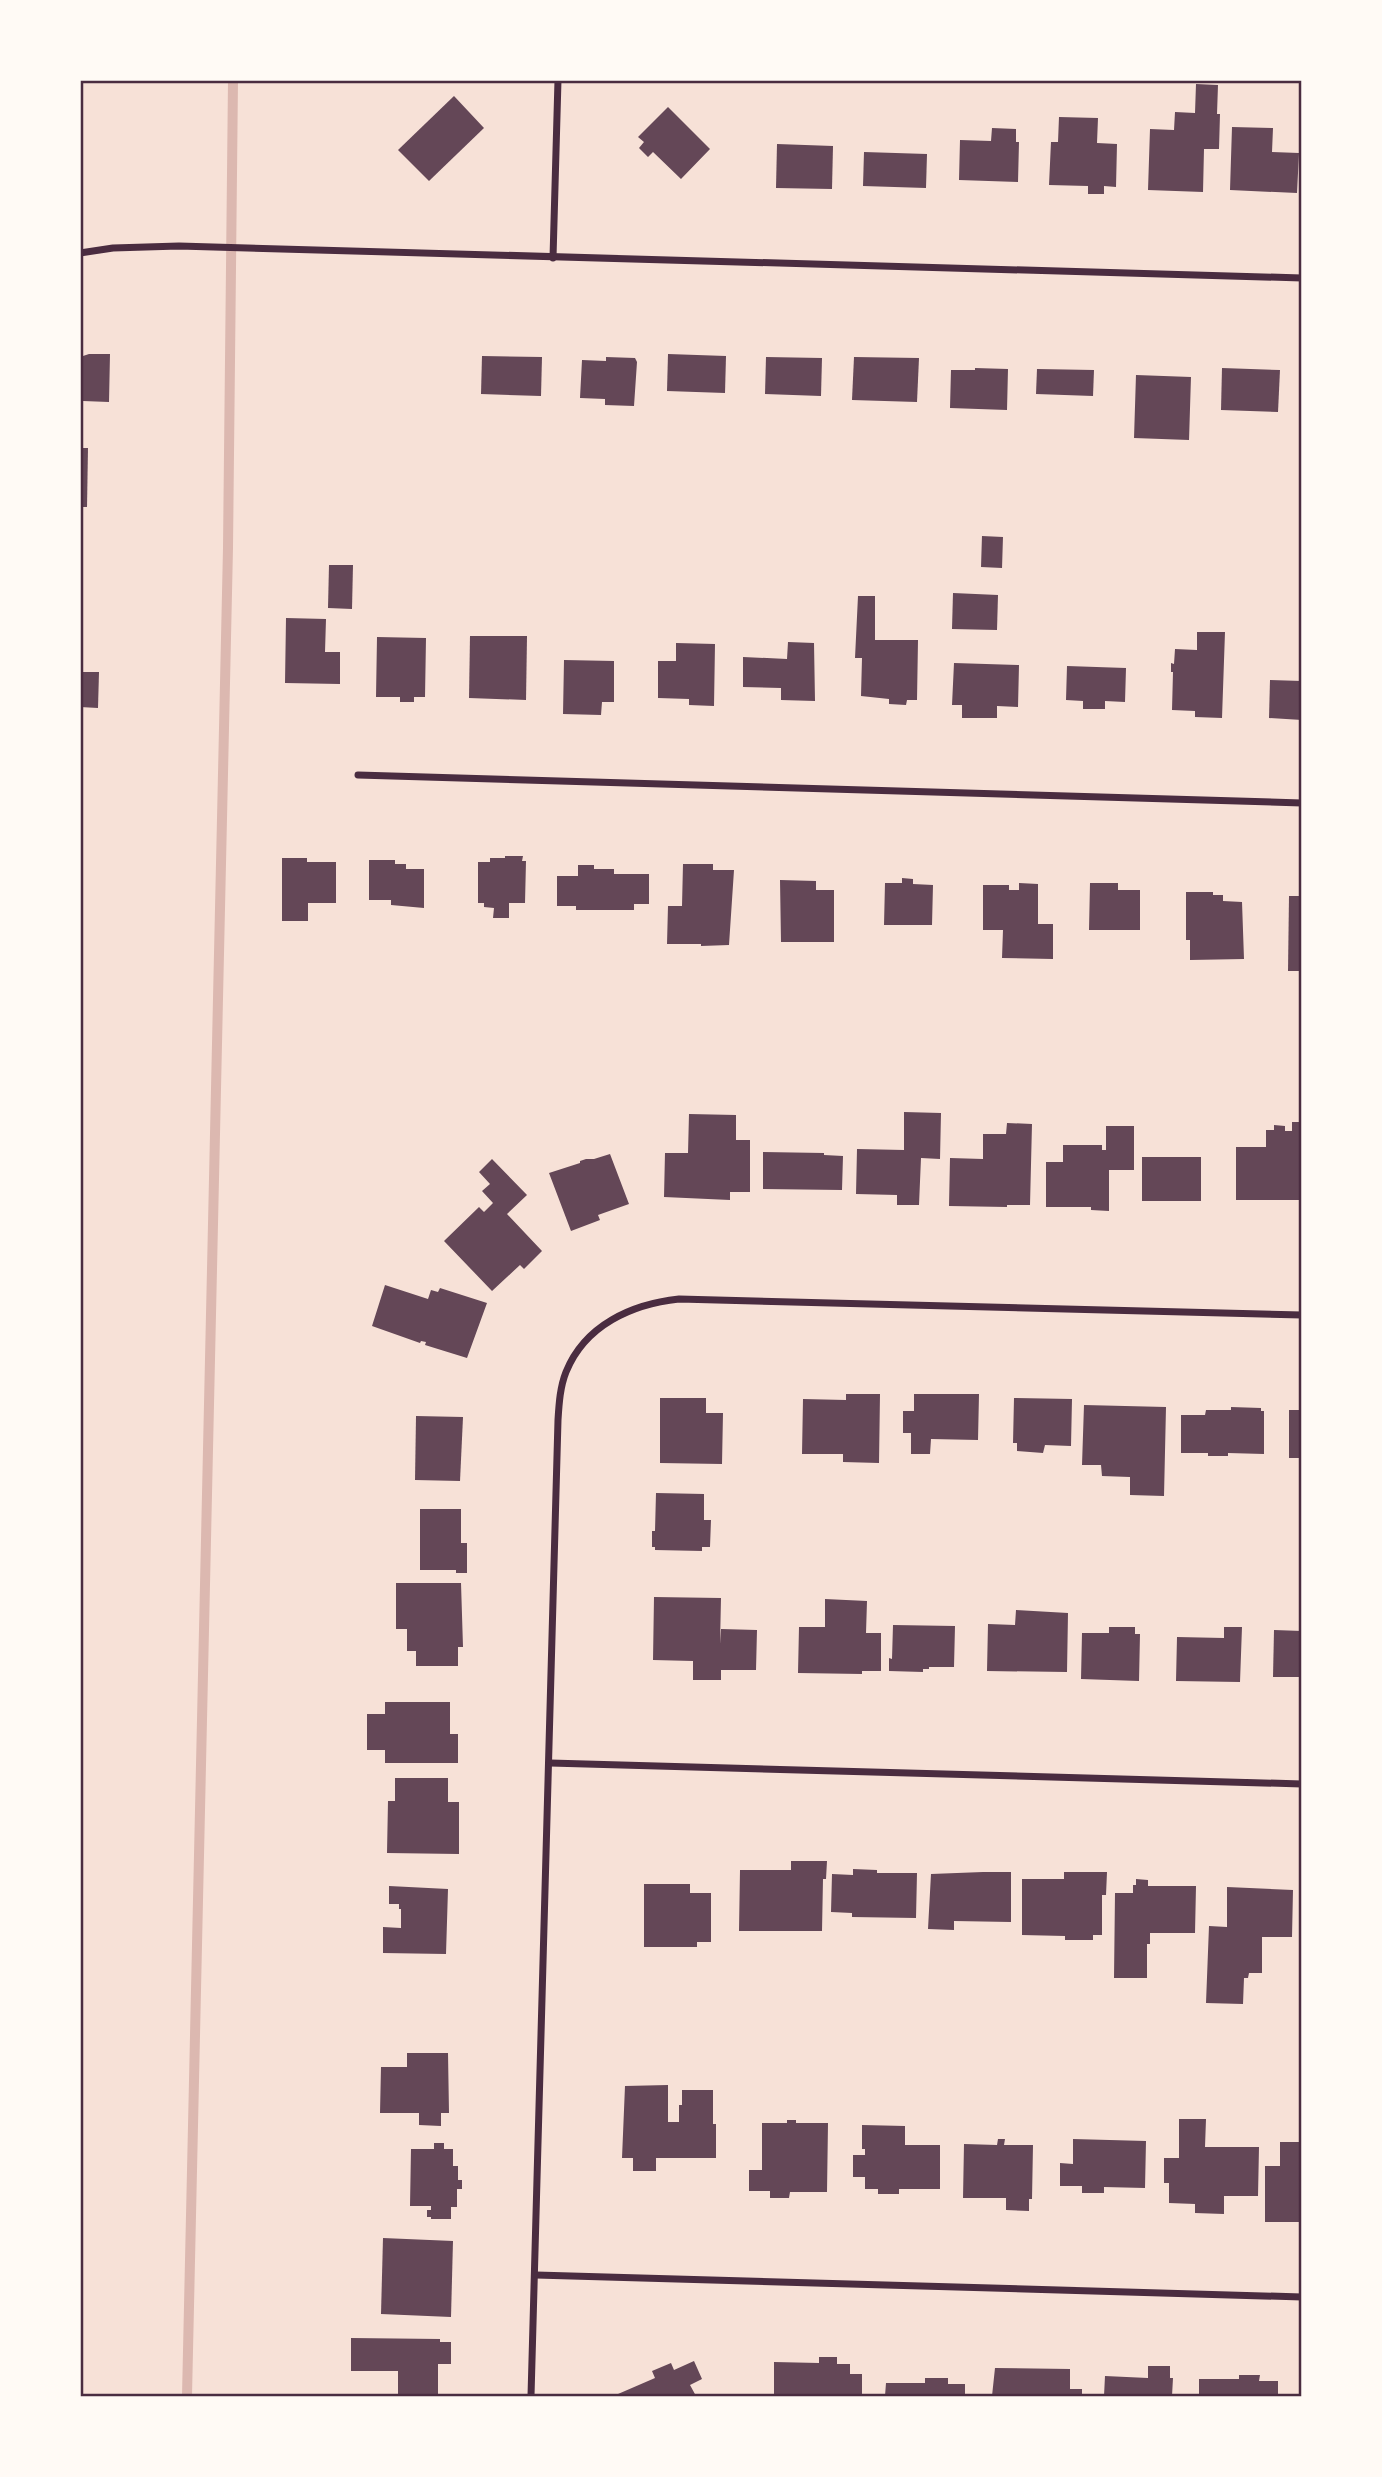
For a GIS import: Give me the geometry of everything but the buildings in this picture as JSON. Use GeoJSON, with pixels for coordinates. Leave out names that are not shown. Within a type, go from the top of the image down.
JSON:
{"type":"FeatureCollection","features":[{"type":"Feature","properties":{"kind":"street"},"geometry":{"type":"LineString","coordinates":[[552,258],[558,80]]}},
{"type":"Feature","properties":{"kind":"street"},"geometry":{"type":"LineString","coordinates":[[80,253],[134,247],[179,246],[1301,278]]}},
{"type":"Feature","properties":{"kind":"street"},"geometry":{"type":"LineString","coordinates":[[358,775],[1301,803]]}},
{"type":"Feature","properties":{"kind":"street"},"geometry":{"type":"LineString","coordinates":[[531,2396],[557,1451],[560,1400],[565,1374],[573,1358],[596,1331],[610,1320],[640,1306],[679,1300],[1301,1315]]}},
{"type":"Feature","properties":{"kind":"street"},"geometry":{"type":"LineString","coordinates":[[550,1763],[1301,1784]]}},
{"type":"Feature","properties":{"kind":"street"},"geometry":{"type":"LineString","coordinates":[[536,2275],[1301,2297]]}},
{"type":"Feature","properties":{"kind":"waterway"},"geometry":{"type":"LineString","coordinates":[[187,2396],[228,548],[233,80]]}}]}
